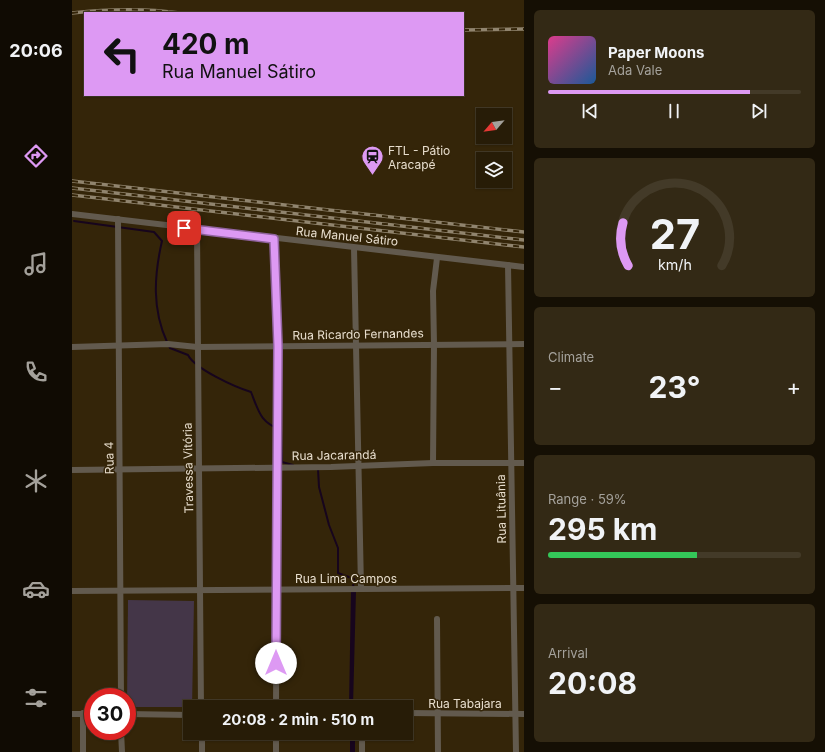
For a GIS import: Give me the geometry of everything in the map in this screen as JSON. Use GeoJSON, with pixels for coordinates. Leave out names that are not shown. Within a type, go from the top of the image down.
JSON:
{"type":"FeatureCollection","features":[{"type":"Feature","properties":{"kind":"street","name":"Rua Manuel Sátiro"},"geometry":{"type":"LineString","coordinates":[[72,214],[197,230],[524,267]]}},
{"type":"Feature","properties":{"kind":"street","name":"Rua 4"},"geometry":{"type":"LineString","coordinates":[[118,219],[121,469],[121,688]]}},
{"type":"Feature","properties":{"kind":"street","name":"Travessa Vitória"},"geometry":{"type":"LineString","coordinates":[[197,230],[197,347],[202,591],[201,700]]}},
{"type":"Feature","properties":{"kind":"street"},"geometry":{"type":"LineString","coordinates":[[274,239],[278,346],[276,700]]}},
{"type":"Feature","properties":{"kind":"street"},"geometry":{"type":"LineString","coordinates":[[354,248],[361,588]]}},
{"type":"Feature","properties":{"kind":"street"},"geometry":{"type":"LineString","coordinates":[[433,463],[434,344],[432,290],[437,258]]}},
{"type":"Feature","properties":{"kind":"street","name":"Rua Lituânia"},"geometry":{"type":"LineString","coordinates":[[508,266],[513,588],[517,714],[516,752]]}},
{"type":"Feature","properties":{"kind":"street","name":"Rua Ricardo Fernandes"},"geometry":{"type":"LineString","coordinates":[[72,347],[168,344],[197,347],[524,344]]}},
{"type":"Feature","properties":{"kind":"street","name":"Rua Jacarandá"},"geometry":{"type":"LineString","coordinates":[[72,470],[358,466],[433,463],[524,463]]}},
{"type":"Feature","properties":{"kind":"street","name":"Rua Lima Campos"},"geometry":{"type":"LineString","coordinates":[[72,591],[524,588]]}},
{"type":"Feature","properties":{"kind":"street"},"geometry":{"type":"LineString","coordinates":[[437,619],[438,752]]}},
{"type":"Feature","properties":{"kind":"street"},"geometry":{"type":"LineString","coordinates":[[72,714],[83,714],[83,752]]}},
{"type":"Feature","properties":{"kind":"street"},"geometry":{"type":"LineString","coordinates":[[136,714],[183,715]]}},
{"type":"Feature","properties":{"kind":"street","name":"Rua Tabajara"},"geometry":{"type":"LineString","coordinates":[[413,714],[524,714]]}},
{"type":"Feature","properties":{"kind":"street"},"geometry":{"type":"LineString","coordinates":[[122,740],[122,752]]}},
{"type":"Feature","properties":{"kind":"street"},"geometry":{"type":"LineString","coordinates":[[202,740],[202,752]]}},
{"type":"Feature","properties":{"kind":"street"},"geometry":{"type":"LineString","coordinates":[[276,740],[276,752]]}},
{"type":"Feature","properties":{"kind":"street"},"geometry":{"type":"LineString","coordinates":[[362,740],[362,752]]}},
{"type":"Feature","properties":{"kind":"shaded area"},"geometry":{"type":"Polygon","coordinates":[[[351,591],[356,591],[353,700],[349,700],[351,591]]]}},
{"type":"Feature","properties":{"kind":"shaded area"},"geometry":{"type":"Polygon","coordinates":[[[128,600],[194,601],[192,700],[183,700],[183,707],[136,707],[136,688],[127,688],[128,600]]]}},
{"type":"Feature","properties":{"kind":"shaded area"},"geometry":{"type":"Polygon","coordinates":[[[350,740],[355,740],[355,752],[350,752],[350,740]]]}},
{"type":"Feature","properties":{"kind":"waterway"},"geometry":{"type":"LineString","coordinates":[[74,221],[154,232],[162,241],[157,267],[156,292],[159,317],[167,342]]}},
{"type":"Feature","properties":{"kind":"waterway"},"geometry":{"type":"LineString","coordinates":[[169,346],[170,348],[188,355],[207,372],[251,392],[258,411],[264,420],[281,430],[282,462],[293,465]]}},
{"type":"Feature","properties":{"kind":"waterway"},"geometry":{"type":"LineString","coordinates":[[318,469],[319,487],[329,525],[338,548],[338,573],[354,579],[353,588]]}},
{"type":"Feature","properties":{"kind":"railway"},"geometry":{"type":"LineString","coordinates":[[86,12],[126,10],[171,12]]}},
{"type":"Feature","properties":{"kind":"railway"},"geometry":{"type":"LineString","coordinates":[[72,13],[84,12]]}},
{"type":"Feature","properties":{"kind":"railway"},"geometry":{"type":"LineString","coordinates":[[464,30],[524,29]]}},
{"type":"Feature","properties":{"kind":"railway"},"geometry":{"type":"LineString","coordinates":[[72,181],[524,232]]}},
{"type":"Feature","properties":{"kind":"railway"},"geometry":{"type":"LineString","coordinates":[[72,188],[524,240]]}},
{"type":"Feature","properties":{"kind":"railway"},"geometry":{"type":"LineString","coordinates":[[72,195],[524,247]]}},
{"type":"Feature","properties":{"kind":"place","name":"FTL - Pátio Aracapé"},"geometry":{"type":"Point","coordinates":[373,176]}},
{"type":"Feature","properties":{"kind":"route"},"geometry":{"type":"LineString","coordinates":[[184,228],[274,239],[278,346],[276,663]]}}]}
